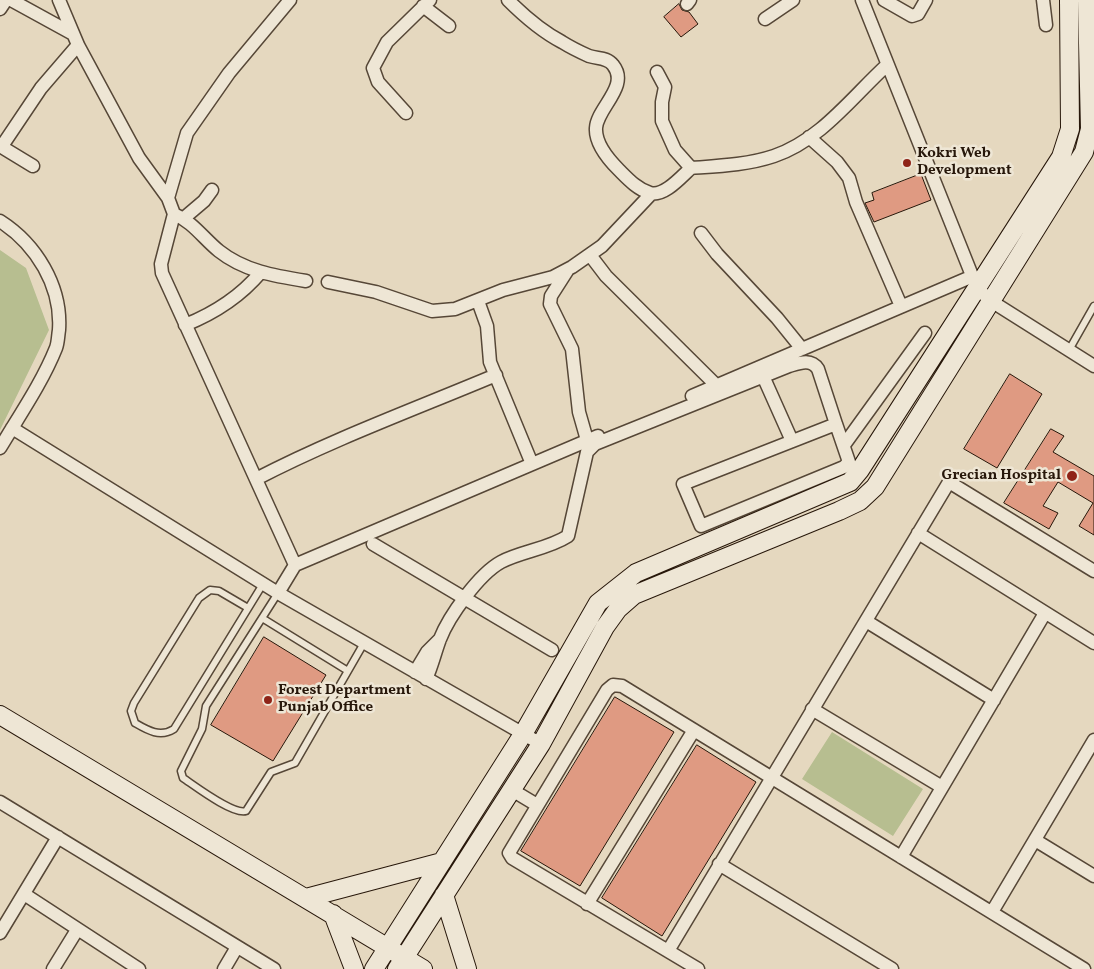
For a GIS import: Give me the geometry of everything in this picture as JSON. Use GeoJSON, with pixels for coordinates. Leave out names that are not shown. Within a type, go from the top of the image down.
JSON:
{"type":"FeatureCollection","features":[{"type":"Feature","properties":{"kind":"main road"},"geometry":{"type":"LineString","coordinates":[[374,969],[523,734],[598,602],[636,573],[850,482],[860,470],[975,282],[1061,157],[1070,129],[1069,0]]}},
{"type":"Feature","properties":{"kind":"main road"},"geometry":{"type":"LineString","coordinates":[[401,963],[541,744],[605,627],[618,609],[634,595],[860,501],[874,486],[1084,152],[1090,129],[1087,0]]}},
{"type":"Feature","properties":{"kind":"main road"},"geometry":{"type":"LineString","coordinates":[[0,715],[388,947],[401,963],[423,969]]}},
{"type":"Feature","properties":{"kind":"main road"},"geometry":{"type":"LineString","coordinates":[[306,898],[442,862]]}},
{"type":"Feature","properties":{"kind":"main road"},"geometry":{"type":"LineString","coordinates":[[444,895],[467,969]]}},
{"type":"Feature","properties":{"kind":"main road"},"geometry":{"type":"LineString","coordinates":[[333,914],[354,969]]}},
{"type":"Feature","properties":{"kind":"street"},"geometry":{"type":"LineString","coordinates":[[0,9],[6,0]]}},
{"type":"Feature","properties":{"kind":"street"},"geometry":{"type":"LineString","coordinates":[[11,0],[75,39]]}},
{"type":"Feature","properties":{"kind":"street"},"geometry":{"type":"LineString","coordinates":[[59,0],[75,39],[139,158],[179,216],[218,250],[233,260],[261,272],[306,280]]}},
{"type":"Feature","properties":{"kind":"street"},"geometry":{"type":"LineString","coordinates":[[168,198],[187,132],[229,74],[290,0]]}},
{"type":"Feature","properties":{"kind":"street"},"geometry":{"type":"LineString","coordinates":[[508,0],[532,23],[561,42],[588,55],[609,61],[615,66],[616,82],[613,95],[598,120],[596,127],[597,138],[609,160],[630,182],[652,194]]}},
{"type":"Feature","properties":{"kind":"street"},"geometry":{"type":"LineString","coordinates":[[764,19],[793,0]]}},
{"type":"Feature","properties":{"kind":"street"},"geometry":{"type":"LineString","coordinates":[[862,0],[975,282],[991,301],[1094,366]]}},
{"type":"Feature","properties":{"kind":"street"},"geometry":{"type":"LineString","coordinates":[[884,0],[912,16],[918,14],[926,0]]}},
{"type":"Feature","properties":{"kind":"street"},"geometry":{"type":"LineString","coordinates":[[1044,0],[1046,25]]}},
{"type":"Feature","properties":{"kind":"street"},"geometry":{"type":"LineString","coordinates":[[406,113],[378,82],[373,68],[387,42],[426,3],[449,26]]}},
{"type":"Feature","properties":{"kind":"street"},"geometry":{"type":"LineString","coordinates":[[33,166],[1,146],[75,39]]}},
{"type":"Feature","properties":{"kind":"street"},"geometry":{"type":"LineString","coordinates":[[328,282],[376,292],[432,311],[455,309],[503,290],[553,277],[590,255],[616,233],[652,194],[661,192],[674,184],[691,168],[720,167],[774,156],[798,145],[825,126],[887,65]]}},
{"type":"Feature","properties":{"kind":"street"},"geometry":{"type":"LineString","coordinates":[[658,72],[665,87],[662,102],[662,121],[675,150],[691,168]]}},
{"type":"Feature","properties":{"kind":"street"},"geometry":{"type":"LineString","coordinates":[[810,137],[837,162],[849,178],[856,202],[901,306]]}},
{"type":"Feature","properties":{"kind":"street"},"geometry":{"type":"LineString","coordinates":[[212,190],[204,201],[179,216],[160,268],[295,565]]}},
{"type":"Feature","properties":{"kind":"street"},"geometry":{"type":"LineString","coordinates":[[0,222],[15,231],[30,246],[56,293],[60,316],[57,347],[0,448]]}},
{"type":"Feature","properties":{"kind":"street"},"geometry":{"type":"LineString","coordinates":[[700,233],[777,318],[802,349]]}},
{"type":"Feature","properties":{"kind":"street"},"geometry":{"type":"LineString","coordinates":[[590,255],[606,276],[716,385]]}},
{"type":"Feature","properties":{"kind":"street"},"geometry":{"type":"LineString","coordinates":[[566,270],[551,296],[550,304],[572,348],[580,412],[587,440]]}},
{"type":"Feature","properties":{"kind":"street"},"geometry":{"type":"LineString","coordinates":[[185,325],[206,317],[238,296],[261,272]]}},
{"type":"Feature","properties":{"kind":"street"},"geometry":{"type":"LineString","coordinates":[[278,593],[295,565],[901,306],[975,282]]}},
{"type":"Feature","properties":{"kind":"street"},"geometry":{"type":"LineString","coordinates":[[478,300],[487,326],[490,362],[532,464]]}},
{"type":"Feature","properties":{"kind":"street"},"geometry":{"type":"LineString","coordinates":[[844,445],[925,333]]}},
{"type":"Feature","properties":{"kind":"street"},"geometry":{"type":"LineString","coordinates":[[421,676],[436,657],[440,639],[465,598],[489,570],[502,562],[568,536],[587,452],[591,446],[763,376],[798,363],[813,363],[818,369],[849,462],[844,467],[702,526],[699,525],[682,484],[836,424]]}},
{"type":"Feature","properties":{"kind":"street"},"geometry":{"type":"LineString","coordinates":[[256,479],[369,427],[496,375]]}},
{"type":"Feature","properties":{"kind":"street"},"geometry":{"type":"LineString","coordinates":[[763,376],[792,441]]}},
{"type":"Feature","properties":{"kind":"street"},"geometry":{"type":"LineString","coordinates":[[12,428],[278,593],[541,744]]}},
{"type":"Feature","properties":{"kind":"street"},"geometry":{"type":"LineString","coordinates":[[668,951],[918,533],[951,482],[1094,571]]}},
{"type":"Feature","properties":{"kind":"street"},"geometry":{"type":"LineString","coordinates":[[918,533],[1094,643]]}},
{"type":"Feature","properties":{"kind":"street"},"geometry":{"type":"LineString","coordinates":[[373,544],[552,650]]}},
{"type":"Feature","properties":{"kind":"street"},"geometry":{"type":"LineString","coordinates":[[901,857],[1045,613]]}},
{"type":"Feature","properties":{"kind":"street"},"geometry":{"type":"LineString","coordinates":[[866,621],[994,700]]}},
{"type":"Feature","properties":{"kind":"street"},"geometry":{"type":"LineString","coordinates":[[698,969],[512,858],[509,853],[606,690],[613,685],[622,686],[1084,969]]}},
{"type":"Feature","properties":{"kind":"street"},"geometry":{"type":"LineString","coordinates":[[812,709],[942,787]]}},
{"type":"Feature","properties":{"kind":"street"},"geometry":{"type":"LineString","coordinates":[[587,904],[694,730]]}},
{"type":"Feature","properties":{"kind":"street"},"geometry":{"type":"LineString","coordinates":[[992,912],[1094,740]]}},
{"type":"Feature","properties":{"kind":"street"},"geometry":{"type":"LineString","coordinates":[[512,790],[537,805]]}},
{"type":"Feature","properties":{"kind":"street"},"geometry":{"type":"LineString","coordinates":[[0,802],[274,969]]}},
{"type":"Feature","properties":{"kind":"street"},"geometry":{"type":"LineString","coordinates":[[0,933],[58,837]]}},
{"type":"Feature","properties":{"kind":"street"},"geometry":{"type":"LineString","coordinates":[[1035,840],[1094,876]]}},
{"type":"Feature","properties":{"kind":"street"},"geometry":{"type":"LineString","coordinates":[[720,864],[892,969]]}},
{"type":"Feature","properties":{"kind":"street"},"geometry":{"type":"LineString","coordinates":[[24,894],[139,969]]}},
{"type":"Feature","properties":{"kind":"street"},"geometry":{"type":"LineString","coordinates":[[53,969],[77,930]]}},
{"type":"Feature","properties":{"kind":"street"},"geometry":{"type":"LineString","coordinates":[[224,969],[237,947]]}},
{"type":"Feature","properties":{"kind":"lane"},"geometry":{"type":"LineString","coordinates":[[1069,350],[1094,306]]}},
{"type":"Feature","properties":{"kind":"lane"},"geometry":{"type":"LineString","coordinates":[[248,608],[219,591],[210,590],[204,593],[134,703],[131,711],[135,723],[150,732],[161,734],[174,730],[263,584]]}},
{"type":"Feature","properties":{"kind":"lane"},"geometry":{"type":"LineString","coordinates":[[278,593],[206,706],[202,729],[180,771],[183,778],[228,806],[239,812],[246,811],[271,772],[295,763],[364,643]]}},
{"type":"Feature","properties":{"kind":"lane"},"geometry":{"type":"LineString","coordinates":[[262,618],[348,671]]}},
{"type":"Feature","properties":{"kind":"green space"},"geometry":{"type":"Polygon","coordinates":[[[0,250],[26,268],[49,330],[0,430],[0,250]]]}},
{"type":"Feature","properties":{"kind":"green space"},"geometry":{"type":"Polygon","coordinates":[[[832,732],[923,789],[893,836],[802,779],[832,732]]]}},
{"type":"Feature","properties":{"kind":"building"},"geometry":{"type":"Polygon","coordinates":[[[679,4],[682,10],[689,12],[698,24],[681,37],[664,17],[679,4]]]}},
{"type":"Feature","properties":{"kind":"building"},"geometry":{"type":"Polygon","coordinates":[[[921,174],[931,200],[874,222],[865,203],[874,200],[872,193],[921,174]]]}},
{"type":"Feature","properties":{"kind":"building"},"geometry":{"type":"Polygon","coordinates":[[[1010,374],[1042,394],[997,468],[964,449],[1010,374]]]}},
{"type":"Feature","properties":{"kind":"building"},"geometry":{"type":"Polygon","coordinates":[[[1051,429],[1064,436],[1053,452],[1094,476],[1094,535],[1079,526],[1093,503],[1058,482],[1043,506],[1058,513],[1049,529],[1004,503],[1051,429]]]}},
{"type":"Feature","properties":{"kind":"building","name":"Forest Department Punjab Office"},"geometry":{"type":"Polygon","coordinates":[[[264,637],[326,675],[273,761],[211,725],[264,637]]]}},
{"type":"Feature","properties":{"kind":"building"},"geometry":{"type":"Polygon","coordinates":[[[615,697],[674,732],[580,886],[521,851],[615,697]]]}},
{"type":"Feature","properties":{"kind":"building"},"geometry":{"type":"Polygon","coordinates":[[[697,745],[756,782],[662,936],[602,898],[697,745]]]}},
{"type":"Feature","properties":{"kind":"place","name":"Kokri Web Development"},"geometry":{"type":"Point","coordinates":[907,163]}},
{"type":"Feature","properties":{"kind":"place","name":"Grecian Hospital"},"geometry":{"type":"Point","coordinates":[1072,476]}},
{"type":"Feature","properties":{"kind":"place","name":"Forest Department Punjab Office"},"geometry":{"type":"Point","coordinates":[268,700]}}]}
